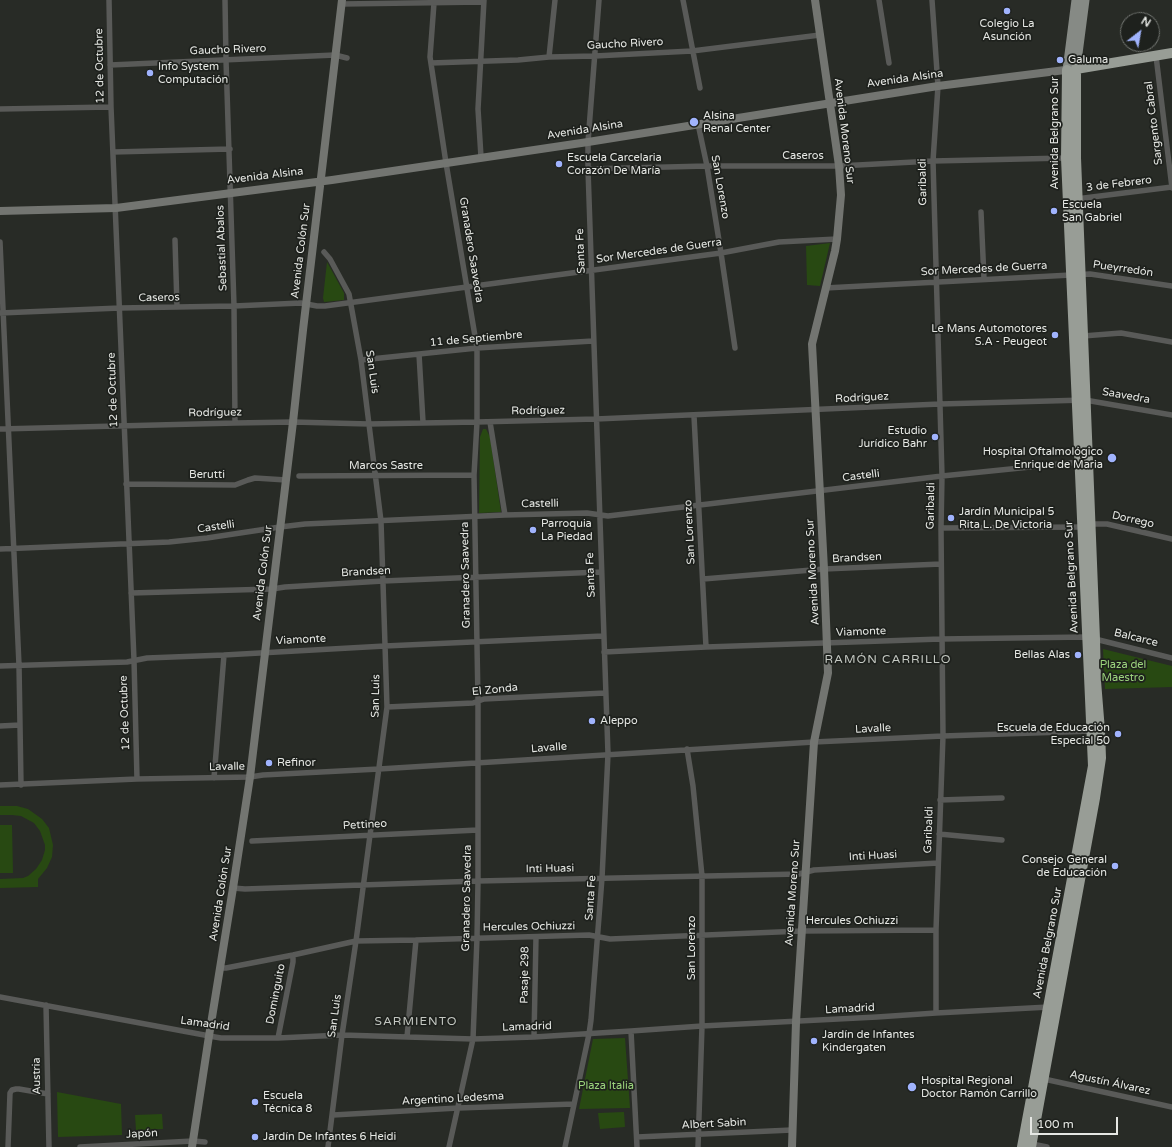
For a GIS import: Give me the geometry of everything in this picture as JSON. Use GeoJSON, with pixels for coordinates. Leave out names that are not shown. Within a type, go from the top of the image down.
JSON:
{"type":"FeatureCollection","features":[{"type":"Feature","properties":{"kind":"highway","name":"Avenida Alsina"},"geometry":{"type":"LineString","coordinates":[[1072,69],[1172,53]]}},
{"type":"Feature","properties":{"kind":"highway","name":"Avenida Belgrano Sur"},"geometry":{"type":"LineString","coordinates":[[1028,1146],[1101,758],[1096,731],[1091,638],[1072,200],[1066,158],[1072,69]]}},
{"type":"Feature","properties":{"kind":"highway","name":"Avenida Belgrano Sur"},"geometry":{"type":"LineString","coordinates":[[1072,69],[1076,158],[1072,200]]}},
{"type":"Feature","properties":{"kind":"highway","name":"Avenida Belgrano Sur"},"geometry":{"type":"LineString","coordinates":[[1076,275],[1083,336],[1079,462],[1086,526]]}},
{"type":"Feature","properties":{"kind":"highway","name":"Avenida Belgrano Sur"},"geometry":{"type":"LineString","coordinates":[[1028,1146],[1044,1079],[1053,1008]]}},
{"type":"Feature","properties":{"kind":"main road","name":"Avenida Moreno Sur"},"geometry":{"type":"LineString","coordinates":[[792,1147],[796,1022],[814,742],[827,680],[824,569],[812,344],[837,239],[841,195],[831,103],[815,0]]}},
{"type":"Feature","properties":{"kind":"main road","name":"Avenida Belgrano Sur"},"geometry":{"type":"LineString","coordinates":[[1072,69],[1076,0]]}},
{"type":"Feature","properties":{"kind":"main road","name":"Avenida Belgrano Sur"},"geometry":{"type":"LineString","coordinates":[[1072,69],[1085,0]]}},
{"type":"Feature","properties":{"kind":"main road","name":"Avenida Colón Sur"},"geometry":{"type":"LineString","coordinates":[[192,1144],[234,888],[250,777],[342,2]]}},
{"type":"Feature","properties":{"kind":"main road","name":"Avenida Alsina"},"geometry":{"type":"LineString","coordinates":[[0,211],[116,208],[231,193],[588,142],[938,86],[1072,69]]}},
{"type":"Feature","properties":{"kind":"street","name":"12 de Octubre"},"geometry":{"type":"LineString","coordinates":[[108,0],[111,107],[134,660],[137,779]]}},
{"type":"Feature","properties":{"kind":"street","name":"Sebastial Abalos"},"geometry":{"type":"LineString","coordinates":[[225,0],[234,306],[235,423]]}},
{"type":"Feature","properties":{"kind":"street"},"geometry":{"type":"LineString","coordinates":[[549,57],[555,0]]}},
{"type":"Feature","properties":{"kind":"street","name":"Santa Fe"},"geometry":{"type":"LineString","coordinates":[[565,1147],[589,1034],[598,937],[608,754],[588,169],[588,142],[599,0]]}},
{"type":"Feature","properties":{"kind":"street"},"geometry":{"type":"LineString","coordinates":[[683,0],[700,88]]}},
{"type":"Feature","properties":{"kind":"street"},"geometry":{"type":"LineString","coordinates":[[880,0],[889,63]]}},
{"type":"Feature","properties":{"kind":"street","name":"Garibaldi"},"geometry":{"type":"LineString","coordinates":[[932,0],[938,86],[932,161],[942,476],[941,639],[943,736],[936,930],[936,1013]]}},
{"type":"Feature","properties":{"kind":"street"},"geometry":{"type":"LineString","coordinates":[[342,2],[434,3],[483,1],[478,109],[481,157]]}},
{"type":"Feature","properties":{"kind":"street","name":"Granadero Saavedra"},"geometry":{"type":"LineString","coordinates":[[434,3],[430,50],[431,63],[477,348],[477,422],[474,476],[476,517],[478,701],[478,881],[474,1039],[450,1147]]}},
{"type":"Feature","properties":{"kind":"street","name":"Gaucho Rivero"},"geometry":{"type":"LineString","coordinates":[[431,63],[692,51],[820,35]]}},
{"type":"Feature","properties":{"kind":"street","name":"Gaucho Rivero"},"geometry":{"type":"LineString","coordinates":[[110,64],[335,55],[347,58]]}},
{"type":"Feature","properties":{"kind":"street","name":"Sargento Cabral"},"geometry":{"type":"LineString","coordinates":[[1156,56],[1172,187]]}},
{"type":"Feature","properties":{"kind":"street"},"geometry":{"type":"LineString","coordinates":[[0,110],[111,107]]}},
{"type":"Feature","properties":{"kind":"street","name":"San Lorenzo"},"geometry":{"type":"LineString","coordinates":[[698,124],[721,252],[735,348]]}},
{"type":"Feature","properties":{"kind":"street"},"geometry":{"type":"LineString","coordinates":[[113,152],[230,149]]}},
{"type":"Feature","properties":{"kind":"street","name":"Caseros"},"geometry":{"type":"LineString","coordinates":[[588,169],[706,166],[839,166],[932,161],[1066,158]]}},
{"type":"Feature","properties":{"kind":"street","name":"3 de Febrero"},"geometry":{"type":"LineString","coordinates":[[1072,200],[1172,187]]}},
{"type":"Feature","properties":{"kind":"street"},"geometry":{"type":"LineString","coordinates":[[981,212],[984,279]]}},
{"type":"Feature","properties":{"kind":"street","name":"Sor Mercedes de Guerra"},"geometry":{"type":"LineString","coordinates":[[318,306],[351,303],[721,252],[779,242],[837,239]]}},
{"type":"Feature","properties":{"kind":"street"},"geometry":{"type":"LineString","coordinates":[[176,240],[177,307]]}},
{"type":"Feature","properties":{"kind":"street"},"geometry":{"type":"LineString","coordinates":[[0,242],[1,313],[19,665],[21,785]]}},
{"type":"Feature","properties":{"kind":"street","name":"San Luis"},"geometry":{"type":"LineString","coordinates":[[324,252],[330,259],[347,288],[361,360],[381,521],[387,707],[328,1147]]}},
{"type":"Feature","properties":{"kind":"street","name":"Pueyrredón"},"geometry":{"type":"LineString","coordinates":[[1076,275],[1090,274],[1172,286]]}},
{"type":"Feature","properties":{"kind":"street","name":"Sor Mercedes de Guerra"},"geometry":{"type":"LineString","coordinates":[[825,288],[936,281],[1076,275]]}},
{"type":"Feature","properties":{"kind":"street","name":"Caseros"},"geometry":{"type":"LineString","coordinates":[[1,313],[301,303],[318,306]]}},
{"type":"Feature","properties":{"kind":"street"},"geometry":{"type":"LineString","coordinates":[[1083,336],[1120,334],[1172,342]]}},
{"type":"Feature","properties":{"kind":"street","name":"11 de Septiembre"},"geometry":{"type":"LineString","coordinates":[[361,360],[477,348],[593,341]]}},
{"type":"Feature","properties":{"kind":"street"},"geometry":{"type":"LineString","coordinates":[[419,354],[423,422]]}},
{"type":"Feature","properties":{"kind":"street","name":"Rodríguez"},"geometry":{"type":"LineString","coordinates":[[0,429],[293,422],[369,424],[596,420],[940,404],[1081,400]]}},
{"type":"Feature","properties":{"kind":"street","name":"Saavedra"},"geometry":{"type":"LineString","coordinates":[[1081,400],[1172,415]]}},
{"type":"Feature","properties":{"kind":"street","name":"San Lorenzo"},"geometry":{"type":"LineString","coordinates":[[694,416],[706,647]]}},
{"type":"Feature","properties":{"kind":"street"},"geometry":{"type":"LineString","coordinates":[[490,422],[505,515]]}},
{"type":"Feature","properties":{"kind":"street","name":"Castelli"},"geometry":{"type":"LineString","coordinates":[[0,549],[169,542],[305,524],[505,515],[587,513],[608,516],[942,476],[1079,462]]}},
{"type":"Feature","properties":{"kind":"street","name":"Marcos Sastre"},"geometry":{"type":"LineString","coordinates":[[299,476],[474,476]]}},
{"type":"Feature","properties":{"kind":"street","name":"Berutti"},"geometry":{"type":"LineString","coordinates":[[126,484],[236,485],[254,478],[286,480]]}},
{"type":"Feature","properties":{"kind":"street","name":"Dorrego"},"geometry":{"type":"LineString","coordinates":[[1086,526],[1107,524],[1172,539]]}},
{"type":"Feature","properties":{"kind":"street"},"geometry":{"type":"LineString","coordinates":[[941,528],[1086,526]]}},
{"type":"Feature","properties":{"kind":"street","name":"Brandsen"},"geometry":{"type":"LineString","coordinates":[[703,579],[824,569],[941,564]]}},
{"type":"Feature","properties":{"kind":"street","name":"Brandsen"},"geometry":{"type":"LineString","coordinates":[[131,593],[272,589],[383,581],[601,572]]}},
{"type":"Feature","properties":{"kind":"street","name":"Viamonte"},"geometry":{"type":"LineString","coordinates":[[0,666],[127,662],[148,658],[603,636]]}},
{"type":"Feature","properties":{"kind":"street","name":"Viamonte"},"geometry":{"type":"LineString","coordinates":[[604,652],[941,639],[1091,638]]}},
{"type":"Feature","properties":{"kind":"street","name":"Balcarce"},"geometry":{"type":"LineString","coordinates":[[1091,638],[1172,658]]}},
{"type":"Feature","properties":{"kind":"street"},"geometry":{"type":"LineString","coordinates":[[214,778],[224,655]]}},
{"type":"Feature","properties":{"kind":"street","name":"El Zonda"},"geometry":{"type":"LineString","coordinates":[[387,707],[473,703],[484,699],[605,693]]}},
{"type":"Feature","properties":{"kind":"street"},"geometry":{"type":"LineString","coordinates":[[0,726],[20,725]]}},
{"type":"Feature","properties":{"kind":"street","name":"Lavalle"},"geometry":{"type":"LineString","coordinates":[[0,785],[137,779],[250,777],[814,742],[1096,731]]}},
{"type":"Feature","properties":{"kind":"street","name":"San Lorenzo"},"geometry":{"type":"LineString","coordinates":[[687,749],[694,794],[702,876],[702,1026],[698,1147]]}},
{"type":"Feature","properties":{"kind":"street"},"geometry":{"type":"LineString","coordinates":[[940,800],[1002,798]]}},
{"type":"Feature","properties":{"kind":"street","name":"Pettineo"},"geometry":{"type":"LineString","coordinates":[[252,841],[478,830]]}},
{"type":"Feature","properties":{"kind":"street"},"geometry":{"type":"LineString","coordinates":[[939,834],[1002,840]]}},
{"type":"Feature","properties":{"kind":"street","name":"Inti Huasi"},"geometry":{"type":"LineString","coordinates":[[234,888],[245,889],[363,884],[799,874],[814,870],[938,863]]}},
{"type":"Feature","properties":{"kind":"street","name":"Hercules Ochiuzzi"},"geometry":{"type":"LineString","coordinates":[[220,968],[293,955],[356,941],[589,935],[610,939],[802,931],[936,930]]}},
{"type":"Feature","properties":{"kind":"street","name":"Pasaje 298"},"geometry":{"type":"LineString","coordinates":[[534,1037],[536,937]]}},
{"type":"Feature","properties":{"kind":"street"},"geometry":{"type":"LineString","coordinates":[[407,1037],[416,940]]}},
{"type":"Feature","properties":{"kind":"street","name":"Dominguito"},"geometry":{"type":"LineString","coordinates":[[278,1038],[293,955]]}},
{"type":"Feature","properties":{"kind":"street","name":"Lamadrid"},"geometry":{"type":"LineString","coordinates":[[0,997],[221,1038],[278,1038],[342,1035],[474,1039],[534,1037],[702,1026],[1053,1008]]}},
{"type":"Feature","properties":{"kind":"street","name":"Austria"},"geometry":{"type":"LineString","coordinates":[[46,1005],[49,1147]]}},
{"type":"Feature","properties":{"kind":"street"},"geometry":{"type":"LineString","coordinates":[[631,1031],[637,1147]]}},
{"type":"Feature","properties":{"kind":"street","name":"Agustín Álvarez"},"geometry":{"type":"LineString","coordinates":[[1044,1079],[1172,1107]]}},
{"type":"Feature","properties":{"kind":"street"},"geometry":{"type":"LineString","coordinates":[[8,1147],[10,1093],[12,1090],[16,1088],[48,1094]]}},
{"type":"Feature","properties":{"kind":"street","name":"Argentino Ledesma"},"geometry":{"type":"LineString","coordinates":[[333,1115],[458,1108],[574,1104]]}},
{"type":"Feature","properties":{"kind":"street","name":"Albert Sabin"},"geometry":{"type":"LineString","coordinates":[[637,1137],[792,1130]]}},
{"type":"Feature","properties":{"kind":"street","name":"Japón"},"geometry":{"type":"LineString","coordinates":[[80,1147],[192,1144],[205,1142]]}},
{"type":"Feature","properties":{"kind":"street"},"geometry":{"type":"LineString","coordinates":[[1028,1146],[1046,1147]]}},
{"type":"Feature","properties":{"kind":"green space"},"geometry":{"type":"Polygon","coordinates":[[[830,243],[820,286],[807,285],[806,246],[830,243]]]}},
{"type":"Feature","properties":{"kind":"green space"},"geometry":{"type":"Polygon","coordinates":[[[327,262],[344,293],[344,300],[324,302],[323,298],[327,262]]]}},
{"type":"Feature","properties":{"kind":"green space"},"geometry":{"type":"Polygon","coordinates":[[[483,429],[486,429],[490,437],[501,512],[479,513],[480,437],[483,429]]]}},
{"type":"Feature","properties":{"kind":"green space","name":"Plaza del Maestro"},"geometry":{"type":"Polygon","coordinates":[[[1103,649],[1172,666],[1172,687],[1105,689],[1103,649]]]}},
{"type":"Feature","properties":{"kind":"green space"},"geometry":{"type":"Polygon","coordinates":[[[0,806],[17,806],[28,809],[42,819],[49,828],[53,845],[52,857],[47,868],[38,879],[38,887],[0,888],[0,879],[23,878],[28,876],[36,869],[42,860],[45,845],[40,831],[34,823],[21,816],[0,815],[0,806]]]}},
{"type":"Feature","properties":{"kind":"green space"},"geometry":{"type":"Polygon","coordinates":[[[0,825],[12,825],[13,873],[0,873],[0,825]]]}},
{"type":"Feature","properties":{"kind":"green space","name":"Plaza Italia"},"geometry":{"type":"Polygon","coordinates":[[[625,1038],[630,1108],[579,1109],[593,1039],[625,1038]]]}},
{"type":"Feature","properties":{"kind":"green space"},"geometry":{"type":"Polygon","coordinates":[[[57,1092],[121,1104],[122,1135],[58,1137],[57,1092]]]}},
{"type":"Feature","properties":{"kind":"green space"},"geometry":{"type":"Polygon","coordinates":[[[624,1112],[625,1127],[600,1129],[598,1113],[624,1112]]]}},
{"type":"Feature","properties":{"kind":"green space"},"geometry":{"type":"Polygon","coordinates":[[[162,1114],[163,1129],[136,1130],[135,1115],[162,1114]]]}},
{"type":"Feature","properties":{"kind":"place","name":"Colegio La Asunción"},"geometry":{"type":"Point","coordinates":[1007,11]}},
{"type":"Feature","properties":{"kind":"place","name":"Galuma"},"geometry":{"type":"Point","coordinates":[1060,60]}},
{"type":"Feature","properties":{"kind":"place","name":"Info System Computación"},"geometry":{"type":"Point","coordinates":[150,73]}},
{"type":"Feature","properties":{"kind":"place","name":"Alsina Renal Center"},"geometry":{"type":"Point","coordinates":[694,122]}},
{"type":"Feature","properties":{"kind":"place","name":"Escuela Carcelaria Corazón De María"},"geometry":{"type":"Point","coordinates":[559,164]}},
{"type":"Feature","properties":{"kind":"place","name":"Escuela San Gabriel"},"geometry":{"type":"Point","coordinates":[1054,211]}},
{"type":"Feature","properties":{"kind":"place","name":"Le Mans Automotores S.A - Peugeot"},"geometry":{"type":"Point","coordinates":[1055,335]}},
{"type":"Feature","properties":{"kind":"place","name":"Estudio Jurídico Bahr"},"geometry":{"type":"Point","coordinates":[935,437]}},
{"type":"Feature","properties":{"kind":"place","name":"Hospital Oftalmológico Enrique de Maria"},"geometry":{"type":"Point","coordinates":[1112,458]}},
{"type":"Feature","properties":{"kind":"place","name":"Jardín Municipal 5 Rita L. De Victoria"},"geometry":{"type":"Point","coordinates":[951,518]}},
{"type":"Feature","properties":{"kind":"place","name":"Parroquia La Piedad"},"geometry":{"type":"Point","coordinates":[533,530]}},
{"type":"Feature","properties":{"kind":"place","name":"Bellas Alas"},"geometry":{"type":"Point","coordinates":[1078,655]}},
{"type":"Feature","properties":{"kind":"place","name":"Aleppo"},"geometry":{"type":"Point","coordinates":[592,721]}},
{"type":"Feature","properties":{"kind":"place","name":"Escuela de Educación Especial 50"},"geometry":{"type":"Point","coordinates":[1118,734]}},
{"type":"Feature","properties":{"kind":"place","name":"Refinor"},"geometry":{"type":"Point","coordinates":[269,763]}},
{"type":"Feature","properties":{"kind":"place","name":"Consejo General de Educación"},"geometry":{"type":"Point","coordinates":[1115,866]}},
{"type":"Feature","properties":{"kind":"place","name":"Jardín de Infantes Kindergaten"},"geometry":{"type":"Point","coordinates":[814,1041]}},
{"type":"Feature","properties":{"kind":"place","name":"Hospital Regional Doctor Ramón Carrillo"},"geometry":{"type":"Point","coordinates":[912,1087]}},
{"type":"Feature","properties":{"kind":"place","name":"Escuela Técnica 8"},"geometry":{"type":"Point","coordinates":[255,1102]}},
{"type":"Feature","properties":{"kind":"place","name":"Jardín De Infantes 6 Heidi"},"geometry":{"type":"Point","coordinates":[255,1137]}},
{"type":"Feature","properties":{"kind":"district","name":"RAMÓN CARRILLO"},"geometry":{"type":"Point","coordinates":[888,660]}},
{"type":"Feature","properties":{"kind":"district","name":"SARMIENTO"},"geometry":{"type":"Point","coordinates":[416,1022]}}]}
